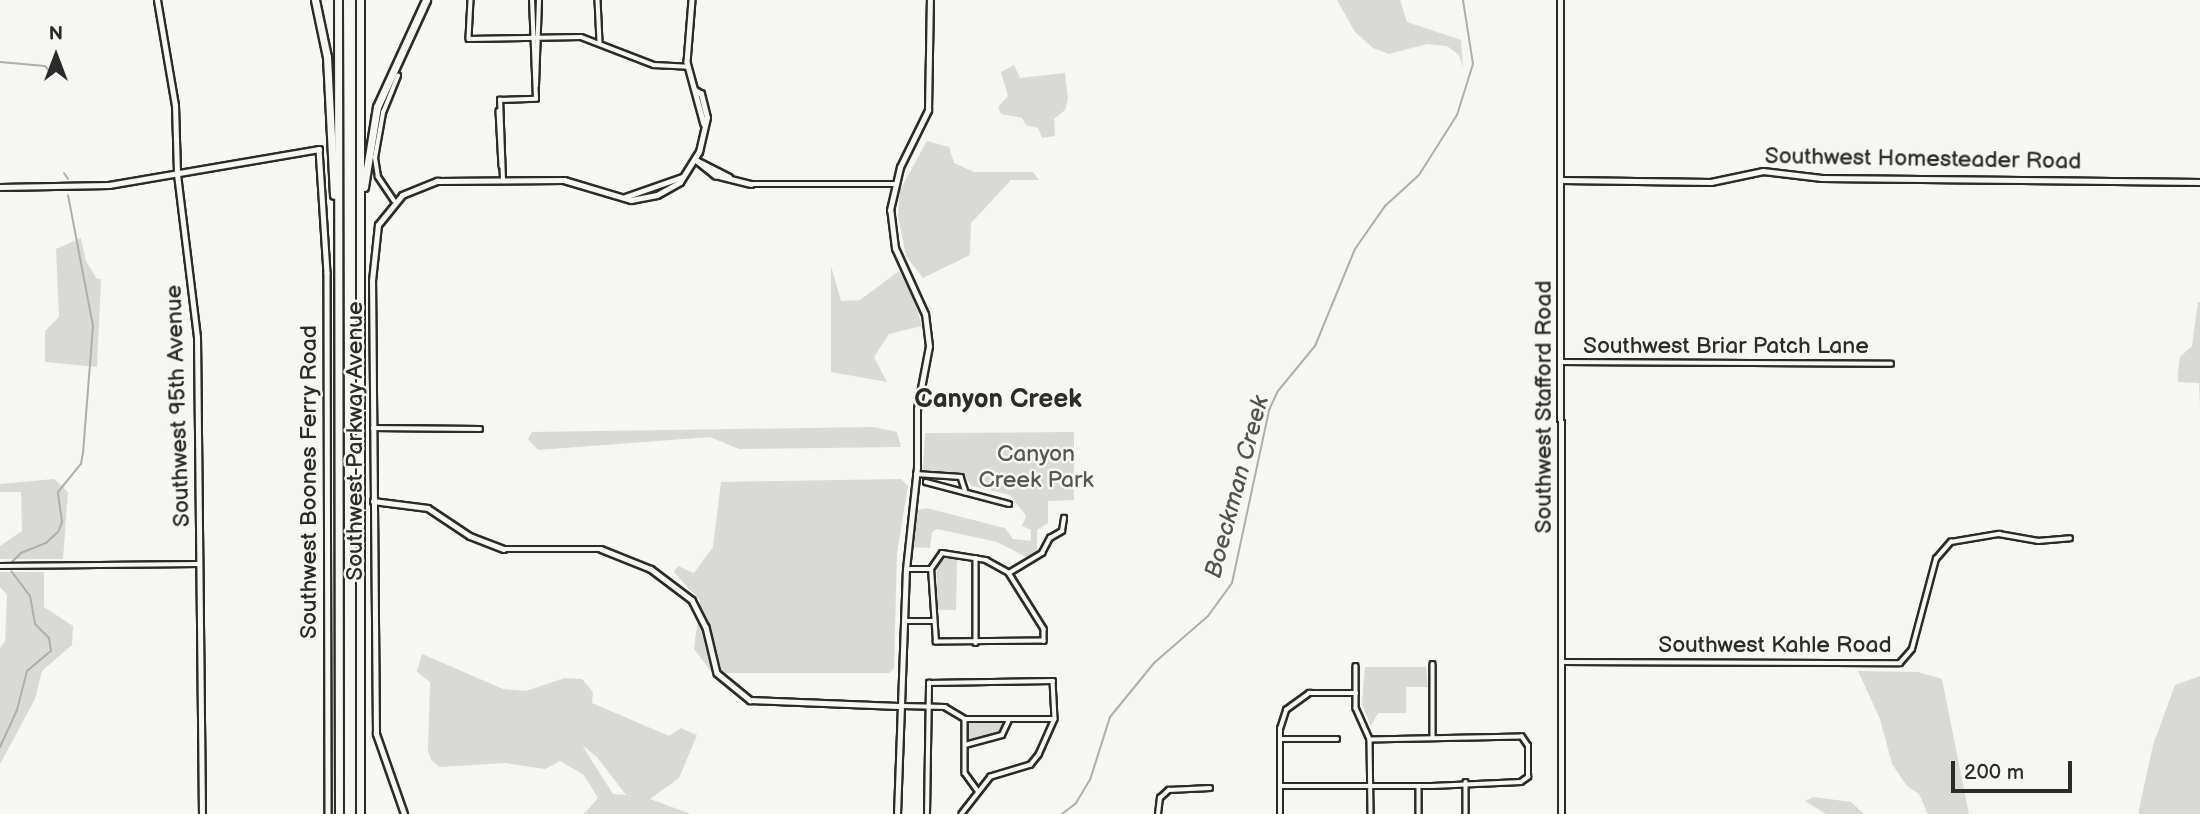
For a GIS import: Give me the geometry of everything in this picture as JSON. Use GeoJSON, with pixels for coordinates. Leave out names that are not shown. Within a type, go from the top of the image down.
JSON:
{"type":"FeatureCollection","features":[{"type":"Feature","properties":{"kind":"highway"},"geometry":{"type":"LineString","coordinates":[[315,0],[327,57],[338,255]]}},
{"type":"Feature","properties":{"kind":"highway"},"geometry":{"type":"LineString","coordinates":[[338,0],[339,814]]}},
{"type":"Feature","properties":{"kind":"highway"},"geometry":{"type":"LineString","coordinates":[[360,0],[360,814]]}},
{"type":"Feature","properties":{"kind":"highway"},"geometry":{"type":"LineString","coordinates":[[360,216],[377,107],[426,0]]}},
{"type":"Feature","properties":{"kind":"main road","name":"Southwest 95th Avenue"},"geometry":{"type":"LineString","coordinates":[[157,0],[175,104],[177,174],[197,337],[202,814]]}},
{"type":"Feature","properties":{"kind":"main road"},"geometry":{"type":"LineString","coordinates":[[897,814],[898,706],[906,569],[916,474],[916,414],[928,335],[922,304],[892,236],[894,184],[928,110],[930,0]]}},
{"type":"Feature","properties":{"kind":"main road","name":"Southwest Stafford Road"},"geometry":{"type":"LineString","coordinates":[[1560,0],[1561,814]]}},
{"type":"Feature","properties":{"kind":"street"},"geometry":{"type":"LineString","coordinates":[[471,0],[469,39],[540,37],[600,42],[654,65],[688,67]]}},
{"type":"Feature","properties":{"kind":"street"},"geometry":{"type":"LineString","coordinates":[[503,180],[500,100],[536,99],[532,0]]}},
{"type":"Feature","properties":{"kind":"street"},"geometry":{"type":"LineString","coordinates":[[536,86],[540,37],[539,0]]}},
{"type":"Feature","properties":{"kind":"street"},"geometry":{"type":"LineString","coordinates":[[598,0],[600,42]]}},
{"type":"Feature","properties":{"kind":"street"},"geometry":{"type":"LineString","coordinates":[[398,76],[383,113],[376,158],[378,177],[394,201],[429,182],[503,180],[571,180],[631,201],[657,195],[682,177],[695,159],[704,124],[706,109],[696,91],[688,67],[692,0]]}},
{"type":"Feature","properties":{"kind":"street","name":"Southwest Boones Ferry Road"},"geometry":{"type":"LineString","coordinates":[[177,174],[320,149],[327,273],[328,814]]}},
{"type":"Feature","properties":{"kind":"street"},"geometry":{"type":"LineString","coordinates":[[695,159],[707,171],[766,185],[894,184]]}},
{"type":"Feature","properties":{"kind":"street","name":"Southwest Homesteader Road"},"geometry":{"type":"LineString","coordinates":[[1562,180],[1711,181],[1763,171],[1832,178],[2200,182]]}},
{"type":"Feature","properties":{"kind":"street"},"geometry":{"type":"LineString","coordinates":[[0,187],[98,186],[177,174]]}},
{"type":"Feature","properties":{"kind":"street","name":"Southwest Parkway Avenue"},"geometry":{"type":"LineString","coordinates":[[394,201],[378,225],[372,249],[376,734],[404,814]]}},
{"type":"Feature","properties":{"kind":"street","name":"Southwest Briar Patch Lane"},"geometry":{"type":"LineString","coordinates":[[1562,362],[1891,364]]}},
{"type":"Feature","properties":{"kind":"street"},"geometry":{"type":"LineString","coordinates":[[372,428],[480,429]]}},
{"type":"Feature","properties":{"kind":"street"},"geometry":{"type":"LineString","coordinates":[[916,474],[961,477],[966,492]]}},
{"type":"Feature","properties":{"kind":"street"},"geometry":{"type":"LineString","coordinates":[[926,482],[1009,504]]}},
{"type":"Feature","properties":{"kind":"street"},"geometry":{"type":"LineString","coordinates":[[373,501],[428,508],[470,536],[504,549],[601,550],[651,569],[692,600],[706,627],[717,673],[733,691],[753,702],[926,706],[948,708],[965,719],[1055,719]]}},
{"type":"Feature","properties":{"kind":"street"},"geometry":{"type":"LineString","coordinates":[[1009,573],[1042,553],[1047,541],[1063,529],[1064,518]]}},
{"type":"Feature","properties":{"kind":"street","name":"Southwest Kahle Road"},"geometry":{"type":"LineString","coordinates":[[1561,662],[1900,663],[1912,649],[1936,559],[1951,542],[1999,534],[2038,541],[2070,538]]}},
{"type":"Feature","properties":{"kind":"street"},"geometry":{"type":"LineString","coordinates":[[942,553],[976,558],[1009,573],[1046,638],[1041,642],[936,642],[931,569],[942,553]]}},
{"type":"Feature","properties":{"kind":"street"},"geometry":{"type":"LineString","coordinates":[[976,558],[976,643]]}},
{"type":"Feature","properties":{"kind":"street"},"geometry":{"type":"LineString","coordinates":[[0,566],[201,564]]}},
{"type":"Feature","properties":{"kind":"street"},"geometry":{"type":"LineString","coordinates":[[906,569],[931,569]]}},
{"type":"Feature","properties":{"kind":"street"},"geometry":{"type":"LineString","coordinates":[[904,621],[933,621]]}},
{"type":"Feature","properties":{"kind":"street"},"geometry":{"type":"LineString","coordinates":[[1433,664],[1433,738]]}},
{"type":"Feature","properties":{"kind":"street"},"geometry":{"type":"LineString","coordinates":[[1356,666],[1356,708],[1370,740],[1371,814]]}},
{"type":"Feature","properties":{"kind":"street"},"geometry":{"type":"LineString","coordinates":[[927,814],[927,686],[933,682],[1049,679],[1057,689],[1055,719],[1034,762],[997,774],[978,791],[962,814]]}},
{"type":"Feature","properties":{"kind":"street"},"geometry":{"type":"LineString","coordinates":[[1280,814],[1280,739],[1283,716],[1296,699],[1317,692],[1356,692]]}},
{"type":"Feature","properties":{"kind":"street"},"geometry":{"type":"LineString","coordinates":[[965,719],[966,777],[978,791]]}},
{"type":"Feature","properties":{"kind":"street"},"geometry":{"type":"LineString","coordinates":[[965,745],[999,737],[1009,720]]}},
{"type":"Feature","properties":{"kind":"street"},"geometry":{"type":"LineString","coordinates":[[1280,739],[1337,739]]}},
{"type":"Feature","properties":{"kind":"street"},"geometry":{"type":"LineString","coordinates":[[1280,786],[1419,786],[1526,779],[1525,739],[1370,740]]}},
{"type":"Feature","properties":{"kind":"street"},"geometry":{"type":"LineString","coordinates":[[1466,782],[1466,814]]}},
{"type":"Feature","properties":{"kind":"street"},"geometry":{"type":"LineString","coordinates":[[1419,786],[1419,814]]}},
{"type":"Feature","properties":{"kind":"street"},"geometry":{"type":"LineString","coordinates":[[1158,814],[1160,798],[1169,790],[1210,788]]}},
{"type":"Feature","properties":{"kind":"green space"},"geometry":{"type":"Polygon","coordinates":[[[1337,0],[1400,0],[1407,22],[1461,40],[1463,67],[1459,55],[1447,46],[1427,44],[1389,54],[1373,48],[1355,32],[1337,0]]]}},
{"type":"Feature","properties":{"kind":"green space"},"geometry":{"type":"Polygon","coordinates":[[[1014,65],[1020,78],[1065,73],[1068,98],[1065,110],[1054,119],[1055,136],[1042,138],[1038,128],[1026,125],[1022,118],[1001,114],[998,107],[1008,96],[1001,72],[1014,65]]]}},
{"type":"Feature","properties":{"kind":"green space"},"geometry":{"type":"Polygon","coordinates":[[[927,141],[949,147],[954,163],[974,172],[1033,172],[1039,180],[1011,180],[971,223],[970,255],[923,278],[906,256],[898,216],[900,190],[927,141]]]}},
{"type":"Feature","properties":{"kind":"green space"},"geometry":{"type":"Polygon","coordinates":[[[81,238],[86,261],[97,279],[101,279],[97,367],[45,362],[45,331],[59,317],[56,249],[81,238]]]}},
{"type":"Feature","properties":{"kind":"green space"},"geometry":{"type":"Polygon","coordinates":[[[831,266],[841,301],[860,300],[899,271],[912,294],[922,326],[889,334],[874,357],[887,382],[831,372],[831,266]]]}},
{"type":"Feature","properties":{"kind":"green space"},"geometry":{"type":"Polygon","coordinates":[[[2198,302],[2200,408],[2199,383],[2178,382],[2180,357],[2192,346],[2198,302]]]}},
{"type":"Feature","properties":{"kind":"green space"},"geometry":{"type":"Polygon","coordinates":[[[873,427],[897,432],[901,447],[739,449],[710,437],[538,450],[528,439],[532,432],[873,427]]]}},
{"type":"Feature","properties":{"kind":"green space","name":"Canyon Creek Park"},"geometry":{"type":"Polygon","coordinates":[[[1074,432],[1074,500],[1048,501],[1048,523],[1037,530],[1037,554],[1026,557],[997,542],[937,529],[932,532],[930,548],[914,547],[918,510],[926,508],[1005,528],[1013,539],[1031,541],[1031,530],[1022,526],[1026,516],[1010,495],[972,486],[963,475],[923,471],[925,433],[1074,432]]]}},
{"type":"Feature","properties":{"kind":"green space"},"geometry":{"type":"Polygon","coordinates":[[[54,479],[68,492],[63,559],[0,559],[0,546],[22,531],[21,492],[0,492],[0,484],[54,479]]]}},
{"type":"Feature","properties":{"kind":"green space"},"geometry":{"type":"Polygon","coordinates":[[[901,479],[908,486],[897,553],[894,668],[889,673],[712,673],[694,649],[700,601],[674,572],[678,566],[694,573],[713,547],[721,482],[901,479]]]}},
{"type":"Feature","properties":{"kind":"green space"},"geometry":{"type":"Polygon","coordinates":[[[937,558],[957,558],[956,610],[936,610],[937,558]]]}},
{"type":"Feature","properties":{"kind":"green space"},"geometry":{"type":"Polygon","coordinates":[[[0,572],[44,572],[44,607],[73,626],[72,645],[42,671],[35,699],[0,764],[0,648],[5,642],[7,595],[0,587],[0,572]]]}},
{"type":"Feature","properties":{"kind":"green space"},"geometry":{"type":"Polygon","coordinates":[[[422,654],[503,689],[526,691],[565,678],[582,679],[593,692],[592,703],[669,736],[681,728],[697,735],[679,778],[650,799],[691,814],[584,814],[598,798],[584,775],[560,761],[545,769],[505,763],[440,767],[431,760],[428,751],[430,682],[417,672],[422,654]],[[582,745],[613,794],[626,795],[597,757],[582,745]]]}},
{"type":"Feature","properties":{"kind":"green space"},"geometry":{"type":"Polygon","coordinates":[[[1365,667],[1426,667],[1428,687],[1406,687],[1406,713],[1378,713],[1371,726],[1362,704],[1365,667]]]}},
{"type":"Feature","properties":{"kind":"green space"},"geometry":{"type":"Polygon","coordinates":[[[1858,671],[1918,672],[1942,679],[1969,814],[1928,814],[1919,794],[1907,786],[1892,764],[1880,719],[1858,671]]]}},
{"type":"Feature","properties":{"kind":"green space"},"geometry":{"type":"Polygon","coordinates":[[[2200,676],[2200,814],[2138,814],[2153,745],[2175,685],[2200,676]]]}},
{"type":"Feature","properties":{"kind":"green space"},"geometry":{"type":"Polygon","coordinates":[[[970,722],[1003,722],[1005,730],[970,744],[966,735],[970,722]]]}},
{"type":"Feature","properties":{"kind":"green space"},"geometry":{"type":"Polygon","coordinates":[[[1814,797],[1851,802],[1864,814],[1826,814],[1805,801],[1814,797]]]}},
{"type":"Feature","properties":{"kind":"waterway","name":"Boeckman Creek"},"geometry":{"type":"LineString","coordinates":[[1062,814],[1076,803],[1090,780],[1110,717],[1154,663],[1208,616],[1232,583],[1269,410],[1278,391],[1315,346],[1355,249],[1385,206],[1419,175],[1457,115],[1473,64],[1463,0]]}},
{"type":"Feature","properties":{"kind":"waterway"},"geometry":{"type":"LineString","coordinates":[[0,62],[45,66],[52,74]]}},
{"type":"Feature","properties":{"kind":"waterway"},"geometry":{"type":"LineString","coordinates":[[64,173],[68,179]]}},
{"type":"Feature","properties":{"kind":"waterway"},"geometry":{"type":"LineString","coordinates":[[12,562],[21,553],[46,543],[58,532],[62,522],[58,492],[81,464],[83,453],[93,326],[68,195]]}},
{"type":"Feature","properties":{"kind":"waterway"},"geometry":{"type":"LineString","coordinates":[[0,747],[17,710],[27,671],[51,651],[49,638],[35,624],[30,596],[11,571]]}},
{"type":"Feature","properties":{"kind":"district","name":"Canyon Creek"},"geometry":{"type":"Point","coordinates":[998,400]}}]}
